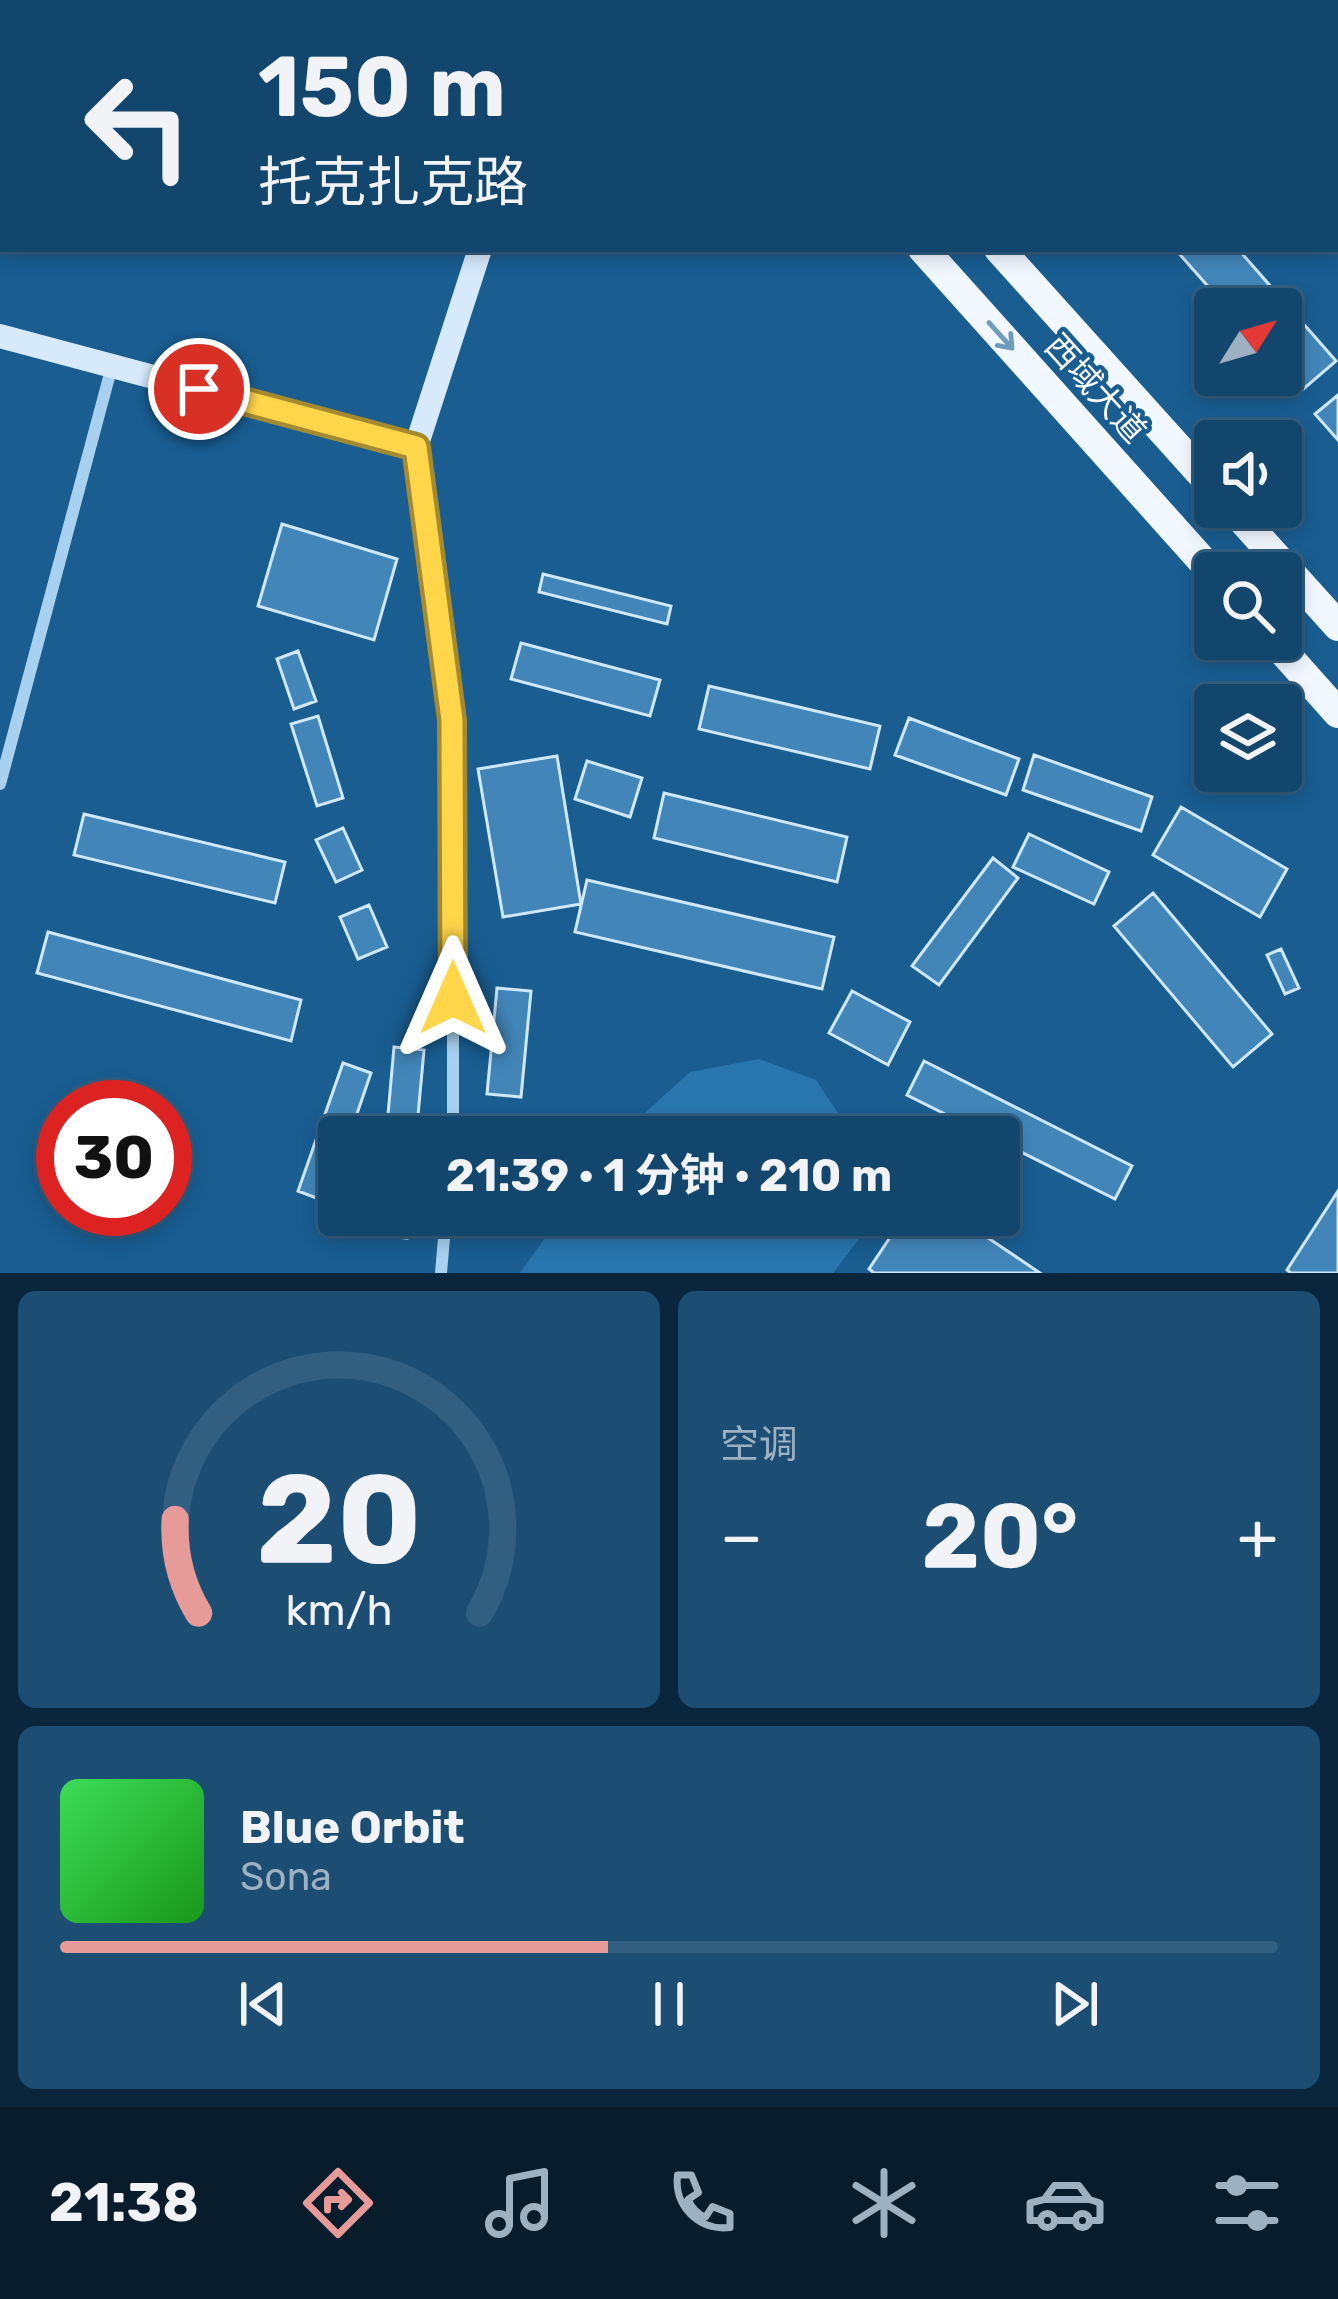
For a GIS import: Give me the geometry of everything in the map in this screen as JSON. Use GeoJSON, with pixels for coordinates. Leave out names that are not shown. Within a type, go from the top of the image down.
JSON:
{"type":"FeatureCollection","features":[{"type":"Feature","properties":{"kind":"main road","name":"西域大道"},"geometry":{"type":"LineString","coordinates":[[926,252],[1194,552]]}},
{"type":"Feature","properties":{"kind":"main road","name":"西域大道"},"geometry":{"type":"LineString","coordinates":[[1003,252],[1194,466]]}},
{"type":"Feature","properties":{"kind":"main road"},"geometry":{"type":"LineString","coordinates":[[1250,528],[1338,626]]}},
{"type":"Feature","properties":{"kind":"main road"},"geometry":{"type":"LineString","coordinates":[[1291,660],[1338,713]]}},
{"type":"Feature","properties":{"kind":"street"},"geometry":{"type":"LineString","coordinates":[[453,1116],[452,720],[416,447],[478,252]]}},
{"type":"Feature","properties":{"kind":"street"},"geometry":{"type":"LineString","coordinates":[[0,336],[416,447]]}},
{"type":"Feature","properties":{"kind":"street"},"geometry":{"type":"LineString","coordinates":[[0,784],[112,366]]}},
{"type":"Feature","properties":{"kind":"street"},"geometry":{"type":"LineString","coordinates":[[441,1273],[444,1236]]}},
{"type":"Feature","properties":{"kind":"shaded area"},"geometry":{"type":"Polygon","coordinates":[[[759,1059],[816,1080],[840,1116],[641,1116],[690,1072],[759,1059]]]}},
{"type":"Feature","properties":{"kind":"shaded area"},"geometry":{"type":"Polygon","coordinates":[[[546,1236],[861,1236],[833,1273],[520,1273],[546,1236]]]}},
{"type":"Feature","properties":{"kind":"building"},"geometry":{"type":"Polygon","coordinates":[[[1178,252],[1241,252],[1272,288],[1209,288],[1178,252]]]}},
{"type":"Feature","properties":{"kind":"building"},"geometry":{"type":"Polygon","coordinates":[[[1302,322],[1336,361],[1302,390],[1302,322]]]}},
{"type":"Feature","properties":{"kind":"building"},"geometry":{"type":"Polygon","coordinates":[[[1338,395],[1338,440],[1315,414],[1338,395]]]}},
{"type":"Feature","properties":{"kind":"building"},"geometry":{"type":"Polygon","coordinates":[[[282,524],[397,559],[374,640],[258,606],[282,524]]]}},
{"type":"Feature","properties":{"kind":"building"},"geometry":{"type":"Polygon","coordinates":[[[543,574],[671,606],[667,624],[539,592],[543,574]]]}},
{"type":"Feature","properties":{"kind":"building"},"geometry":{"type":"Polygon","coordinates":[[[521,643],[660,680],[650,716],[511,679],[521,643]]]}},
{"type":"Feature","properties":{"kind":"building"},"geometry":{"type":"Polygon","coordinates":[[[298,651],[316,701],[294,709],[277,659],[298,651]]]}},
{"type":"Feature","properties":{"kind":"building"},"geometry":{"type":"Polygon","coordinates":[[[709,686],[880,726],[870,769],[699,729],[709,686]]]}},
{"type":"Feature","properties":{"kind":"building"},"geometry":{"type":"Polygon","coordinates":[[[318,716],[343,798],[317,806],[291,724],[318,716]]]}},
{"type":"Feature","properties":{"kind":"building"},"geometry":{"type":"Polygon","coordinates":[[[909,718],[1019,759],[1006,795],[895,755],[909,718]]]}},
{"type":"Feature","properties":{"kind":"building"},"geometry":{"type":"Polygon","coordinates":[[[1034,755],[1152,797],[1141,831],[1023,790],[1034,755]]]}},
{"type":"Feature","properties":{"kind":"building"},"geometry":{"type":"Polygon","coordinates":[[[557,756],[581,904],[503,917],[478,769],[557,756]]]}},
{"type":"Feature","properties":{"kind":"building"},"geometry":{"type":"Polygon","coordinates":[[[587,761],[642,778],[630,817],[575,799],[587,761]]]}},
{"type":"Feature","properties":{"kind":"building"},"geometry":{"type":"Polygon","coordinates":[[[664,793],[847,837],[837,882],[654,838],[664,793]]]}},
{"type":"Feature","properties":{"kind":"building"},"geometry":{"type":"Polygon","coordinates":[[[1181,807],[1287,869],[1260,917],[1153,855],[1181,807]]]}},
{"type":"Feature","properties":{"kind":"building"},"geometry":{"type":"Polygon","coordinates":[[[84,814],[285,862],[275,903],[74,855],[84,814]]]}},
{"type":"Feature","properties":{"kind":"building"},"geometry":{"type":"Polygon","coordinates":[[[343,828],[362,870],[336,882],[316,840],[343,828]]]}},
{"type":"Feature","properties":{"kind":"building"},"geometry":{"type":"Polygon","coordinates":[[[1029,834],[1109,872],[1094,904],[1013,867],[1029,834]]]}},
{"type":"Feature","properties":{"kind":"building"},"geometry":{"type":"Polygon","coordinates":[[[993,858],[1018,878],[939,985],[912,966],[993,858]]]}},
{"type":"Feature","properties":{"kind":"building"},"geometry":{"type":"Polygon","coordinates":[[[587,880],[834,937],[822,989],[575,932],[587,880]]]}},
{"type":"Feature","properties":{"kind":"building"},"geometry":{"type":"Polygon","coordinates":[[[1153,893],[1272,1034],[1233,1067],[1114,926],[1153,893]]]}},
{"type":"Feature","properties":{"kind":"building"},"geometry":{"type":"Polygon","coordinates":[[[369,905],[387,947],[358,959],[340,917],[369,905]]]}},
{"type":"Feature","properties":{"kind":"building"},"geometry":{"type":"Polygon","coordinates":[[[48,932],[301,1000],[291,1041],[37,973],[48,932]]]}},
{"type":"Feature","properties":{"kind":"building"},"geometry":{"type":"Polygon","coordinates":[[[1281,949],[1299,988],[1285,994],[1267,955],[1281,949]]]}},
{"type":"Feature","properties":{"kind":"building"},"geometry":{"type":"Polygon","coordinates":[[[497,988],[531,991],[521,1097],[487,1094],[497,988]]]}},
{"type":"Feature","properties":{"kind":"building"},"geometry":{"type":"Polygon","coordinates":[[[852,991],[910,1022],[888,1065],[829,1033],[852,991]]]}},
{"type":"Feature","properties":{"kind":"building"},"geometry":{"type":"Polygon","coordinates":[[[394,1047],[424,1050],[418,1116],[388,1116],[394,1047]]]}},
{"type":"Feature","properties":{"kind":"building"},"geometry":{"type":"Polygon","coordinates":[[[924,1061],[1132,1166],[1115,1199],[1020,1152],[1020,1116],[949,1116],[907,1095],[924,1061]]]}},
{"type":"Feature","properties":{"kind":"building"},"geometry":{"type":"Polygon","coordinates":[[[343,1063],[371,1073],[356,1116],[324,1116],[343,1063]]]}},
{"type":"Feature","properties":{"kind":"building"},"geometry":{"type":"Polygon","coordinates":[[[318,1134],[318,1199],[298,1191],[318,1134]]]}},
{"type":"Feature","properties":{"kind":"building"},"geometry":{"type":"Polygon","coordinates":[[[1338,1191],[1338,1273],[1291,1273],[1287,1270],[1338,1191]]]}},
{"type":"Feature","properties":{"kind":"building"},"geometry":{"type":"Polygon","coordinates":[[[891,1236],[985,1236],[1040,1273],[874,1273],[869,1269],[891,1236]]]}},
{"type":"Feature","properties":{"kind":"route"},"geometry":{"type":"LineString","coordinates":[[199,389],[416,447],[452,720],[453,998]]}}]}
